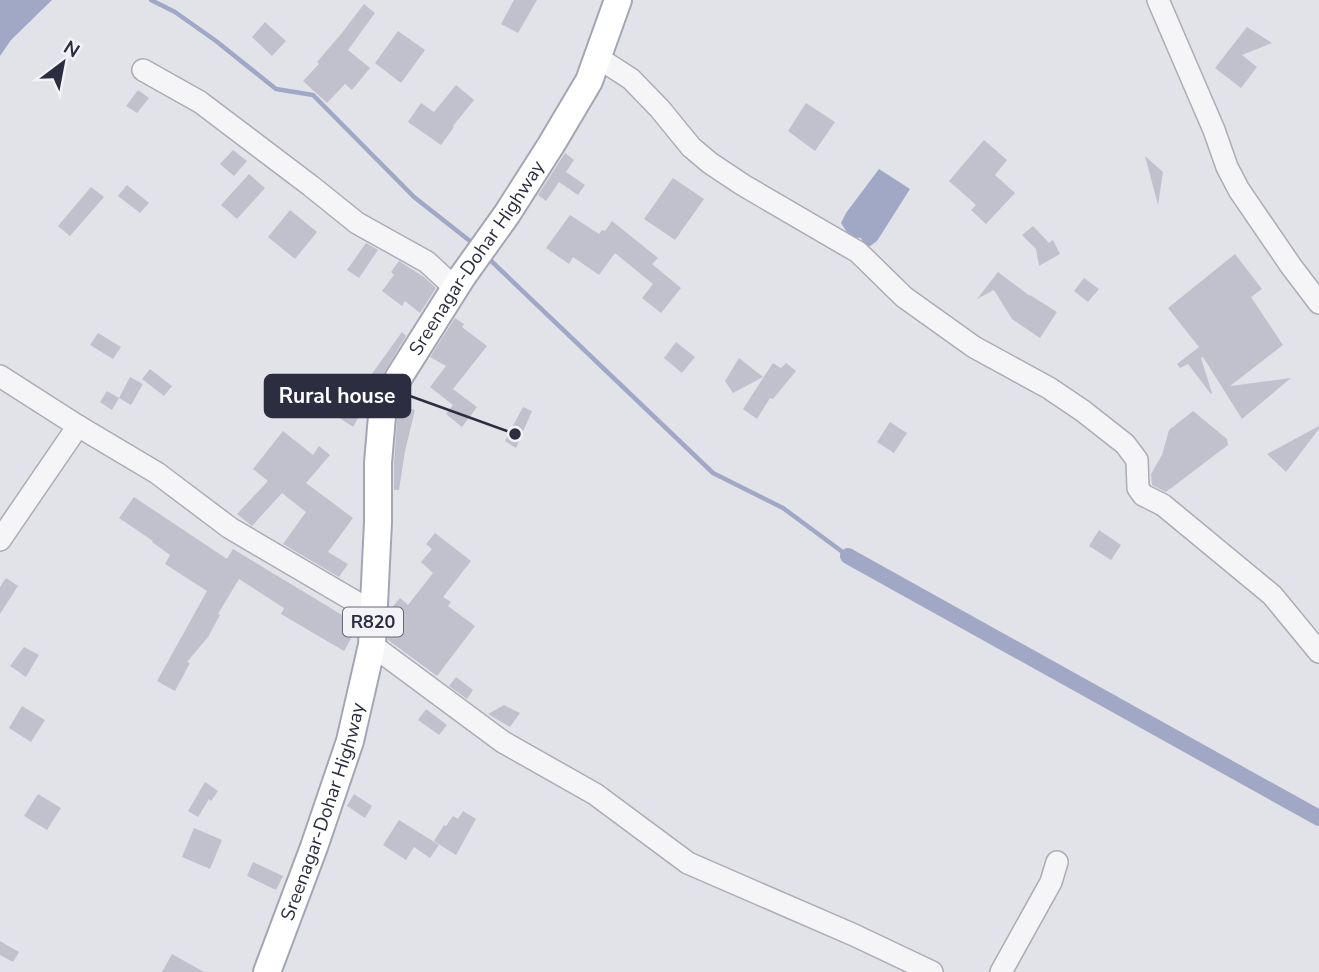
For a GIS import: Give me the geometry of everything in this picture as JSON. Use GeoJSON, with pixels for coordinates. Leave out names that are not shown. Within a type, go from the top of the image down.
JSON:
{"type":"FeatureCollection","features":[{"type":"Feature","properties":{"kind":"main road","name":"Sreenagar-Dohar Highway"},"geometry":{"type":"LineString","coordinates":[[267,972],[350,740],[372,645],[382,416],[399,377],[458,282],[507,214],[589,81],[618,0]]}},
{"type":"Feature","properties":{"kind":"street"},"geometry":{"type":"LineString","coordinates":[[1157,0],[1239,190],[1319,303]]}},
{"type":"Feature","properties":{"kind":"street"},"geometry":{"type":"LineString","coordinates":[[597,57],[631,79],[691,147],[710,163],[858,252],[904,298],[974,347],[1061,396],[1125,444],[1137,460],[1138,488],[1143,495],[1163,505],[1272,595],[1319,652]]}},
{"type":"Feature","properties":{"kind":"street"},"geometry":{"type":"LineString","coordinates":[[143,70],[200,102],[357,223],[428,262],[458,282]]}},
{"type":"Feature","properties":{"kind":"street"},"geometry":{"type":"LineString","coordinates":[[0,376],[157,473],[230,528],[373,612]]}},
{"type":"Feature","properties":{"kind":"street"},"geometry":{"type":"LineString","coordinates":[[0,540],[78,426]]}},
{"type":"Feature","properties":{"kind":"street"},"geometry":{"type":"LineString","coordinates":[[372,645],[503,742],[595,794],[688,863],[932,972]]}},
{"type":"Feature","properties":{"kind":"street"},"geometry":{"type":"LineString","coordinates":[[1002,972],[1051,882],[1057,862]]}},
{"type":"Feature","properties":{"kind":"water"},"geometry":{"type":"Polygon","coordinates":[[[0,0],[52,0],[11,40],[0,56],[0,0]]]}},
{"type":"Feature","properties":{"kind":"water"},"geometry":{"type":"Polygon","coordinates":[[[879,169],[910,189],[877,241],[866,249],[861,238],[850,237],[841,223],[879,169]]]}},
{"type":"Feature","properties":{"kind":"building"},"geometry":{"type":"Polygon","coordinates":[[[514,0],[537,0],[518,33],[501,24],[514,0]]]}},
{"type":"Feature","properties":{"kind":"building"},"geometry":{"type":"Polygon","coordinates":[[[364,4],[375,13],[348,50],[370,68],[352,90],[345,84],[327,103],[303,81],[364,4]]]}},
{"type":"Feature","properties":{"kind":"building"},"geometry":{"type":"Polygon","coordinates":[[[265,22],[286,41],[272,56],[252,37],[265,22]]]}},
{"type":"Feature","properties":{"kind":"building"},"geometry":{"type":"Polygon","coordinates":[[[1247,27],[1272,43],[1242,55],[1257,67],[1241,88],[1215,68],[1247,27]]]}},
{"type":"Feature","properties":{"kind":"building"},"geometry":{"type":"Polygon","coordinates":[[[398,31],[425,50],[401,83],[375,63],[398,31]]]}},
{"type":"Feature","properties":{"kind":"building"},"geometry":{"type":"Polygon","coordinates":[[[456,85],[474,100],[441,145],[408,122],[421,103],[434,112],[456,85]]]}},
{"type":"Feature","properties":{"kind":"building"},"geometry":{"type":"Polygon","coordinates":[[[138,90],[149,98],[137,113],[126,106],[138,90]]]}},
{"type":"Feature","properties":{"kind":"building"},"geometry":{"type":"Polygon","coordinates":[[[806,103],[835,122],[815,151],[788,131],[806,103]]]}},
{"type":"Feature","properties":{"kind":"building"},"geometry":{"type":"Polygon","coordinates":[[[984,140],[1007,160],[995,175],[1015,193],[986,224],[971,210],[976,205],[949,181],[984,140]]]}},
{"type":"Feature","properties":{"kind":"building"},"geometry":{"type":"Polygon","coordinates":[[[233,150],[247,161],[234,176],[220,164],[233,150]]]}},
{"type":"Feature","properties":{"kind":"building"},"geometry":{"type":"Polygon","coordinates":[[[565,153],[574,160],[566,172],[585,185],[578,195],[559,182],[546,201],[538,195],[565,153]]]}},
{"type":"Feature","properties":{"kind":"building"},"geometry":{"type":"Polygon","coordinates":[[[1145,156],[1163,172],[1158,205],[1145,156]]]}},
{"type":"Feature","properties":{"kind":"building"},"geometry":{"type":"Polygon","coordinates":[[[249,174],[265,188],[237,219],[221,205],[249,174]]]}},
{"type":"Feature","properties":{"kind":"building"},"geometry":{"type":"Polygon","coordinates":[[[673,178],[704,199],[675,240],[644,219],[673,178]]]}},
{"type":"Feature","properties":{"kind":"building"},"geometry":{"type":"Polygon","coordinates":[[[127,185],[149,203],[140,213],[118,196],[127,185]]]}},
{"type":"Feature","properties":{"kind":"building"},"geometry":{"type":"Polygon","coordinates":[[[91,187],[104,197],[70,236],[58,226],[91,187]]]}},
{"type":"Feature","properties":{"kind":"building"},"geometry":{"type":"Polygon","coordinates":[[[290,210],[317,232],[295,259],[268,237],[290,210]]]}},
{"type":"Feature","properties":{"kind":"building"},"geometry":{"type":"Polygon","coordinates":[[[570,215],[599,234],[602,230],[605,231],[612,221],[658,258],[652,264],[681,288],[661,313],[642,298],[653,284],[615,253],[599,275],[573,257],[569,264],[546,248],[570,215]]]}},
{"type":"Feature","properties":{"kind":"building"},"geometry":{"type":"Polygon","coordinates":[[[1033,226],[1049,243],[1053,240],[1060,254],[1039,266],[1036,249],[1022,235],[1033,226]]]}},
{"type":"Feature","properties":{"kind":"building"},"geometry":{"type":"Polygon","coordinates":[[[366,243],[378,250],[359,278],[347,270],[366,243]]]}},
{"type":"Feature","properties":{"kind":"building"},"geometry":{"type":"Polygon","coordinates":[[[1235,254],[1262,289],[1251,297],[1283,345],[1230,386],[1291,378],[1242,419],[1203,357],[1201,358],[1211,394],[1188,364],[1180,368],[1177,364],[1199,347],[1168,308],[1235,254]]]}},
{"type":"Feature","properties":{"kind":"building"},"geometry":{"type":"Polygon","coordinates":[[[399,261],[436,288],[420,313],[405,301],[402,306],[382,291],[394,275],[391,272],[399,261]]]}},
{"type":"Feature","properties":{"kind":"building"},"geometry":{"type":"Polygon","coordinates":[[[998,272],[1057,312],[1040,338],[1012,319],[994,290],[977,299],[998,272]]]}},
{"type":"Feature","properties":{"kind":"building"},"geometry":{"type":"Polygon","coordinates":[[[1084,278],[1099,289],[1088,302],[1074,291],[1084,278]]]}},
{"type":"Feature","properties":{"kind":"building"},"geometry":{"type":"Polygon","coordinates":[[[455,318],[464,324],[462,327],[487,346],[453,389],[477,407],[462,427],[446,414],[453,405],[430,387],[446,366],[430,357],[455,318]]]}},
{"type":"Feature","properties":{"kind":"building"},"geometry":{"type":"Polygon","coordinates":[[[402,332],[406,336],[376,389],[366,382],[402,332]]]}},
{"type":"Feature","properties":{"kind":"building"},"geometry":{"type":"Polygon","coordinates":[[[98,333],[121,347],[113,359],[90,345],[98,333]]]}},
{"type":"Feature","properties":{"kind":"building"},"geometry":{"type":"Polygon","coordinates":[[[676,342],[695,357],[682,373],[664,358],[676,342]]]}},
{"type":"Feature","properties":{"kind":"building"},"geometry":{"type":"Polygon","coordinates":[[[739,358],[763,377],[733,393],[725,381],[739,358]]]}},
{"type":"Feature","properties":{"kind":"building"},"geometry":{"type":"Polygon","coordinates":[[[773,363],[781,368],[786,363],[796,371],[773,399],[770,398],[757,419],[743,409],[773,363]]]}},
{"type":"Feature","properties":{"kind":"building"},"geometry":{"type":"Polygon","coordinates":[[[150,369],[172,386],[164,396],[142,379],[150,369]]]}},
{"type":"Feature","properties":{"kind":"building"},"geometry":{"type":"Polygon","coordinates":[[[130,377],[143,384],[131,405],[119,398],[130,377]]]}},
{"type":"Feature","properties":{"kind":"building"},"geometry":{"type":"Polygon","coordinates":[[[107,391],[119,398],[112,410],[100,402],[107,391]]]}},
{"type":"Feature","properties":{"kind":"building"},"geometry":{"type":"Polygon","coordinates":[[[334,400],[359,417],[353,427],[328,410],[334,400]]]}},
{"type":"Feature","properties":{"kind":"building"},"geometry":{"type":"Polygon","coordinates":[[[403,407],[415,410],[399,490],[394,490],[397,420],[403,407]]]}},
{"type":"Feature","properties":{"kind":"building"},"geometry":{"type":"Polygon","coordinates":[[[523,407],[532,411],[516,448],[505,441],[523,407]]]}},
{"type":"Feature","properties":{"kind":"building"},"geometry":{"type":"Polygon","coordinates":[[[1193,411],[1227,439],[1228,445],[1166,492],[1152,485],[1151,474],[1162,455],[1169,430],[1193,411]]]}},
{"type":"Feature","properties":{"kind":"building"},"geometry":{"type":"Polygon","coordinates":[[[890,422],[907,433],[894,453],[877,442],[890,422]]]}},
{"type":"Feature","properties":{"kind":"building"},"geometry":{"type":"Polygon","coordinates":[[[1319,426],[1286,472],[1267,454],[1319,426]]]}},
{"type":"Feature","properties":{"kind":"building"},"geometry":{"type":"Polygon","coordinates":[[[283,431],[313,455],[319,446],[330,455],[306,483],[353,518],[328,552],[348,564],[339,577],[283,544],[306,512],[282,493],[252,526],[237,514],[268,481],[253,469],[283,431]]]}},
{"type":"Feature","properties":{"kind":"building"},"geometry":{"type":"Polygon","coordinates":[[[134,497],[227,559],[233,549],[357,624],[344,651],[281,614],[284,608],[239,579],[208,637],[187,662],[190,663],[175,691],[157,681],[207,591],[165,564],[170,555],[119,518],[134,497]]]}},
{"type":"Feature","properties":{"kind":"building"},"geometry":{"type":"Polygon","coordinates":[[[1099,530],[1121,545],[1111,560],[1089,546],[1099,530]]]}},
{"type":"Feature","properties":{"kind":"building"},"geometry":{"type":"Polygon","coordinates":[[[435,533],[471,561],[443,597],[451,602],[448,606],[475,626],[437,676],[388,640],[388,632],[393,625],[389,622],[389,611],[400,598],[408,605],[433,573],[421,562],[432,549],[426,544],[435,533]]]}},
{"type":"Feature","properties":{"kind":"building"},"geometry":{"type":"Polygon","coordinates":[[[6,578],[18,586],[0,614],[0,587],[6,578]]]}},
{"type":"Feature","properties":{"kind":"building"},"geometry":{"type":"Polygon","coordinates":[[[24,647],[39,655],[26,677],[10,666],[24,647]]]}},
{"type":"Feature","properties":{"kind":"building"},"geometry":{"type":"Polygon","coordinates":[[[456,677],[473,690],[467,699],[449,686],[456,677]]]}},
{"type":"Feature","properties":{"kind":"building"},"geometry":{"type":"Polygon","coordinates":[[[504,705],[520,713],[510,727],[488,714],[504,705]]]}},
{"type":"Feature","properties":{"kind":"building"},"geometry":{"type":"Polygon","coordinates":[[[22,706],[45,720],[31,742],[9,728],[22,706]]]}},
{"type":"Feature","properties":{"kind":"building"},"geometry":{"type":"Polygon","coordinates":[[[426,709],[447,725],[439,735],[418,720],[426,709]]]}},
{"type":"Feature","properties":{"kind":"building"},"geometry":{"type":"Polygon","coordinates":[[[205,782],[218,791],[211,801],[209,799],[198,817],[188,811],[205,782]]]}},
{"type":"Feature","properties":{"kind":"building"},"geometry":{"type":"Polygon","coordinates":[[[38,794],[61,808],[47,830],[24,816],[38,794]]]}},
{"type":"Feature","properties":{"kind":"building"},"geometry":{"type":"Polygon","coordinates":[[[354,794],[372,806],[365,818],[347,806],[354,794]]]}},
{"type":"Feature","properties":{"kind":"building"},"geometry":{"type":"Polygon","coordinates":[[[463,811],[476,819],[456,855],[434,841],[444,825],[446,826],[453,816],[458,819],[463,811]]]}},
{"type":"Feature","properties":{"kind":"building"},"geometry":{"type":"Polygon","coordinates":[[[399,820],[439,845],[430,858],[414,847],[406,860],[383,845],[399,820]]]}},
{"type":"Feature","properties":{"kind":"building"},"geometry":{"type":"Polygon","coordinates":[[[194,828],[222,840],[210,869],[182,857],[194,828]]]}},
{"type":"Feature","properties":{"kind":"building"},"geometry":{"type":"Polygon","coordinates":[[[253,862],[283,876],[276,890],[247,876],[253,862]]]}},
{"type":"Feature","properties":{"kind":"building"},"geometry":{"type":"Polygon","coordinates":[[[0,941],[19,952],[13,962],[0,955],[0,941]]]}},
{"type":"Feature","properties":{"kind":"building"},"geometry":{"type":"Polygon","coordinates":[[[172,954],[204,972],[162,972],[172,954]]]}},
{"type":"Feature","properties":{"kind":"waterway"},"geometry":{"type":"LineString","coordinates":[[151,0],[175,12],[216,41],[276,89],[313,95],[414,197],[475,245]]}},
{"type":"Feature","properties":{"kind":"waterway"},"geometry":{"type":"LineString","coordinates":[[486,256],[713,473],[783,508],[848,556]]}},
{"type":"Feature","properties":{"kind":"waterway"},"geometry":{"type":"LineString","coordinates":[[848,556],[1319,818]]}},
{"type":"Feature","properties":{"kind":"place","name":"Rural house"},"geometry":{"type":"Point","coordinates":[515,434]}}]}
